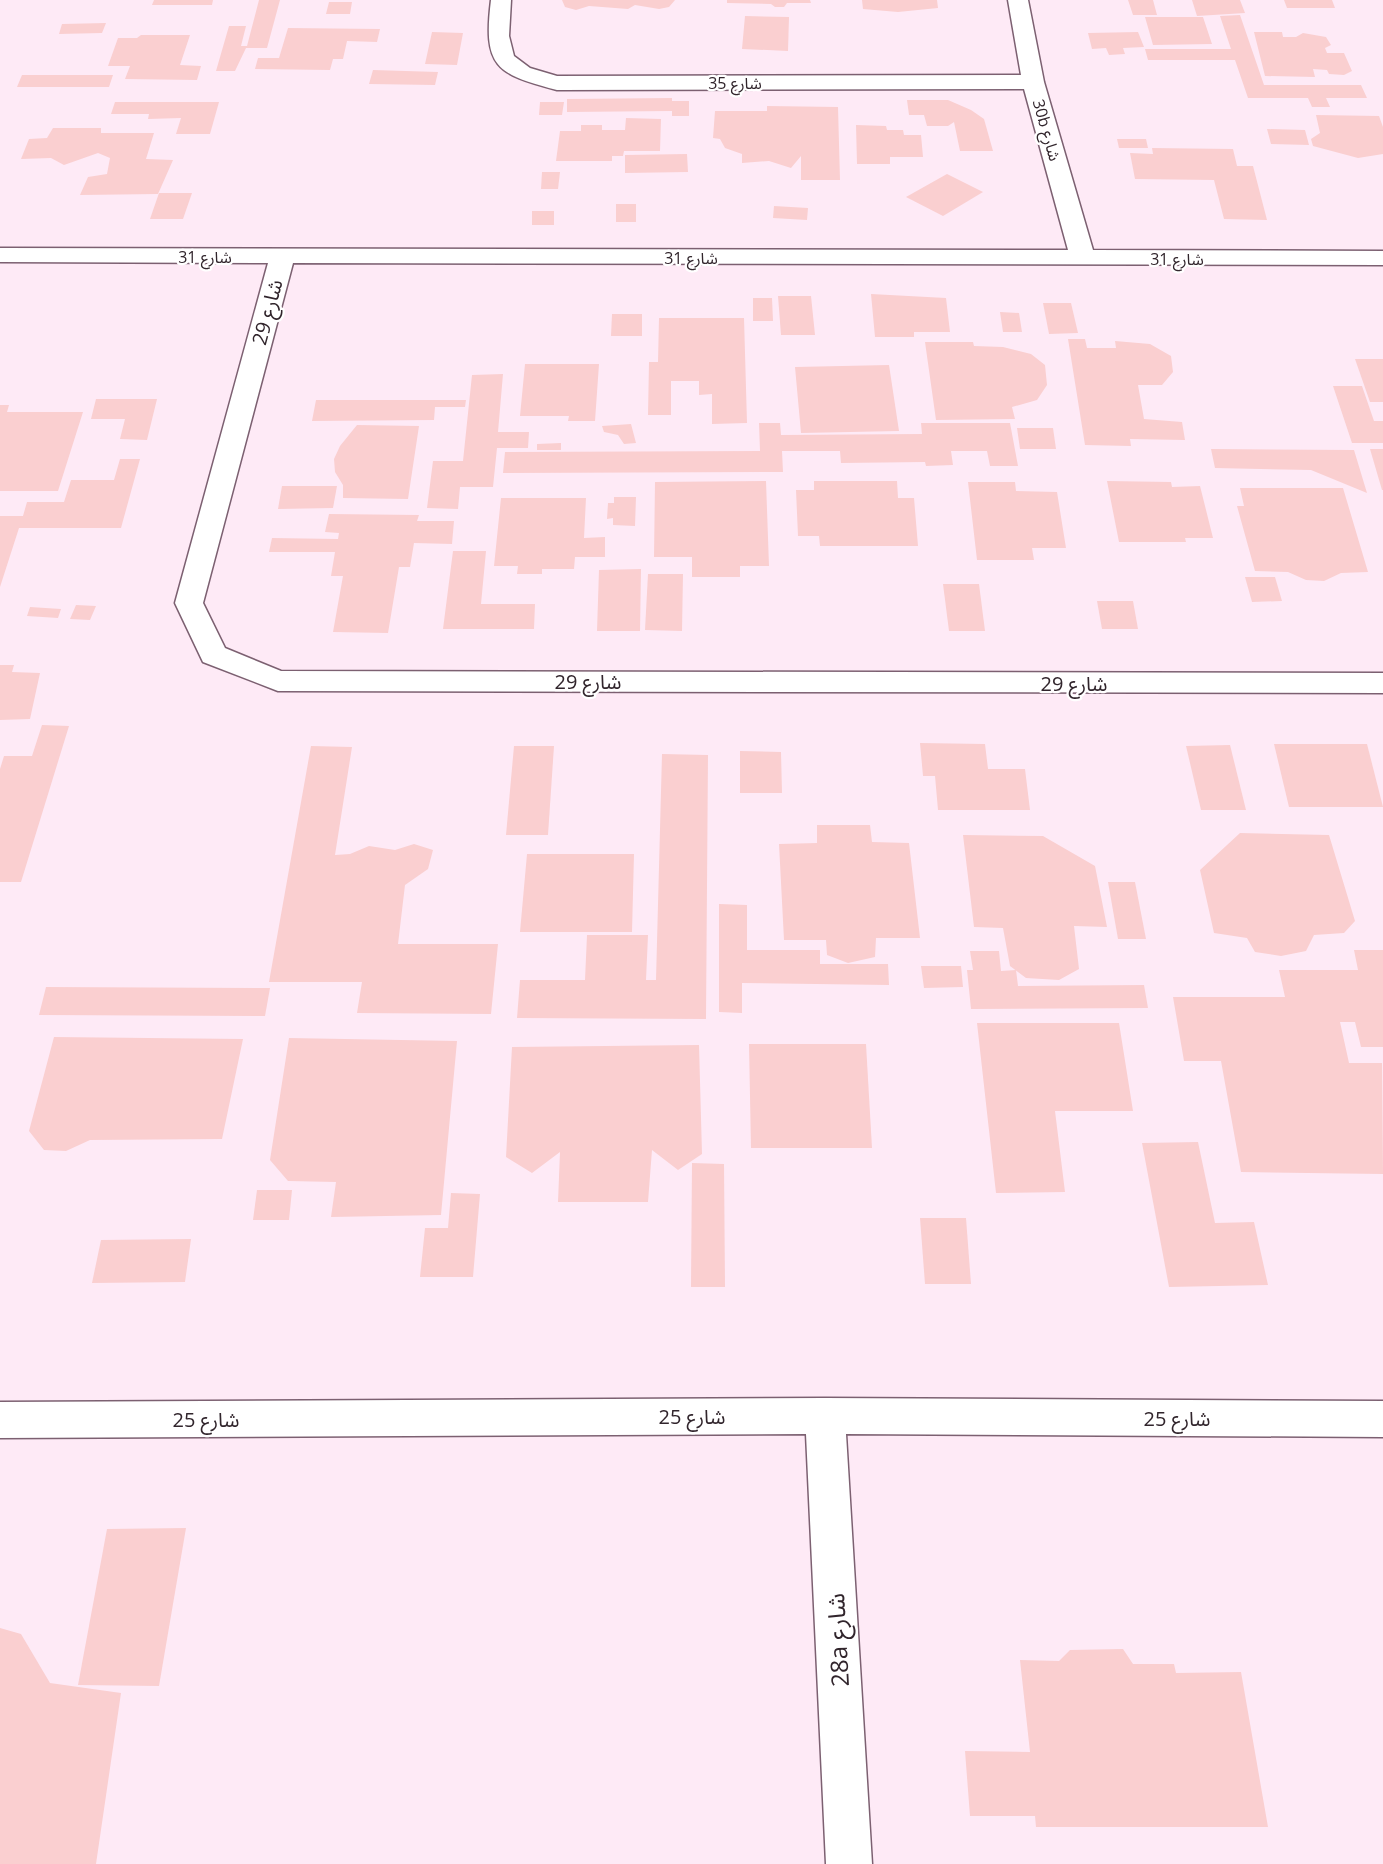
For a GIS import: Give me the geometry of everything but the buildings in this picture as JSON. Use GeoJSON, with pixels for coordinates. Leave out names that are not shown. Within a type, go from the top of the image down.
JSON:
{"type":"FeatureCollection","features":[{"type":"Feature","properties":{"kind":"street","name":"شارع 35"},"geometry":{"type":"LineString","coordinates":[[501,0],[497,39],[500,52],[508,65],[529,76],[557,82],[1033,82]]}},
{"type":"Feature","properties":{"kind":"street","name":"30b شارع"},"geometry":{"type":"LineString","coordinates":[[1018,0],[1033,82],[1083,259]]}},
{"type":"Feature","properties":{"kind":"street","name":"شارع 31"},"geometry":{"type":"LineString","coordinates":[[0,255],[1383,258]]}},
{"type":"Feature","properties":{"kind":"street","name":"شارع 29"},"geometry":{"type":"LineString","coordinates":[[282,257],[189,603],[213,655],[278,681],[1383,683]]}},
{"type":"Feature","properties":{"kind":"street","name":"شارع 25"},"geometry":{"type":"LineString","coordinates":[[0,1420],[825,1416],[1383,1419]]}},
{"type":"Feature","properties":{"kind":"street","name":"28a شارع"},"geometry":{"type":"LineString","coordinates":[[825,1416],[849,1864]]}}]}
